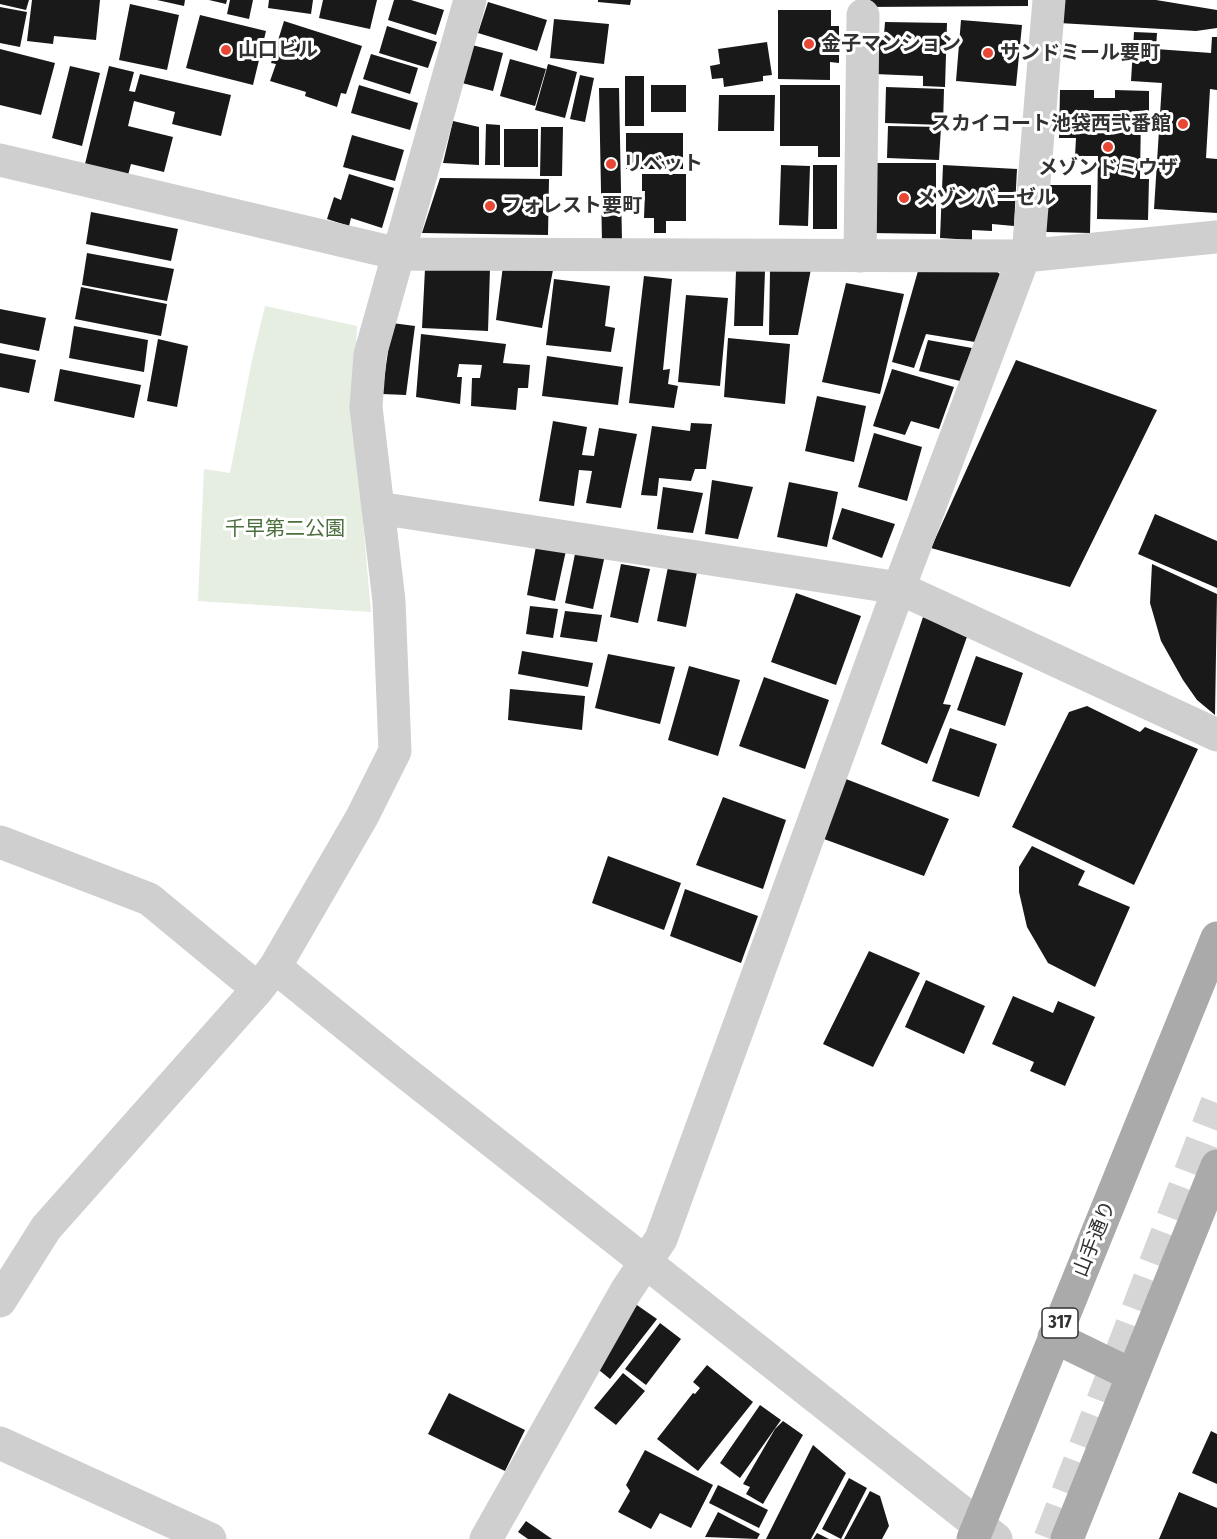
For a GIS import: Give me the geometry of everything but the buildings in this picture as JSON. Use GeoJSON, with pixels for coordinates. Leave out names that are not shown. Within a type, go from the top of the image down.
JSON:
{"type":"FeatureCollection","features":[{"type":"Feature","properties":{"kind":"main road","name":"山手通り"},"geometry":{"type":"LineString","coordinates":[[982,1534],[1054,1337],[1217,938]]}},
{"type":"Feature","properties":{"kind":"main road"},"geometry":{"type":"LineString","coordinates":[[1067,1539],[1217,1166]]}},
{"type":"Feature","properties":{"kind":"main road"},"geometry":{"type":"LineString","coordinates":[[1054,1337],[1132,1375]]}},
{"type":"Feature","properties":{"kind":"street"},"geometry":{"type":"LineString","coordinates":[[0,1301],[46,1228],[266,978],[362,817],[395,751],[389,601],[366,407],[370,354],[470,0]]}},
{"type":"Feature","properties":{"kind":"street"},"geometry":{"type":"LineString","coordinates":[[486,1539],[626,1291],[661,1239],[899,588],[1029,243],[1049,0]]}},
{"type":"Feature","properties":{"kind":"street"},"geometry":{"type":"LineString","coordinates":[[860,256],[863,15]]}},
{"type":"Feature","properties":{"kind":"street"},"geometry":{"type":"LineString","coordinates":[[0,160],[399,254],[1024,256],[1217,237]]}},
{"type":"Feature","properties":{"kind":"street"},"geometry":{"type":"LineString","coordinates":[[378,508],[899,588],[1217,735]]}},
{"type":"Feature","properties":{"kind":"street"},"geometry":{"type":"LineString","coordinates":[[0,842],[148,900],[406,1074],[982,1534]]}},
{"type":"Feature","properties":{"kind":"street"},"geometry":{"type":"LineString","coordinates":[[0,1443],[210,1539]]}},
{"type":"Feature","properties":{"kind":"green space","name":"千早第二公園"},"geometry":{"type":"Polygon","coordinates":[[[265,306],[357,326],[353,410],[371,612],[198,601],[204,469],[230,473],[265,306]]]}},
{"type":"Feature","properties":{"kind":"tunnel"},"geometry":{"type":"LineString","coordinates":[[1050,1539],[1217,1103]]}},
{"type":"Feature","properties":{"kind":"place","name":"金子マンション"},"geometry":{"type":"Point","coordinates":[809,44]}},
{"type":"Feature","properties":{"kind":"place","name":"山口ビル"},"geometry":{"type":"Point","coordinates":[226,50]}},
{"type":"Feature","properties":{"kind":"place","name":"サンドミール要町"},"geometry":{"type":"Point","coordinates":[988,53]}},
{"type":"Feature","properties":{"kind":"place","name":"スカイコート池袋西弐番館"},"geometry":{"type":"Point","coordinates":[1183,124]}},
{"type":"Feature","properties":{"kind":"place","name":"メゾンドミウザ"},"geometry":{"type":"Point","coordinates":[1108,147]}},
{"type":"Feature","properties":{"kind":"place","name":"リベット"},"geometry":{"type":"Point","coordinates":[611,164]}},
{"type":"Feature","properties":{"kind":"place","name":"メゾンバーゼル"},"geometry":{"type":"Point","coordinates":[904,198]}},
{"type":"Feature","properties":{"kind":"place","name":"フォレスト要町"},"geometry":{"type":"Point","coordinates":[490,206]}}]}
